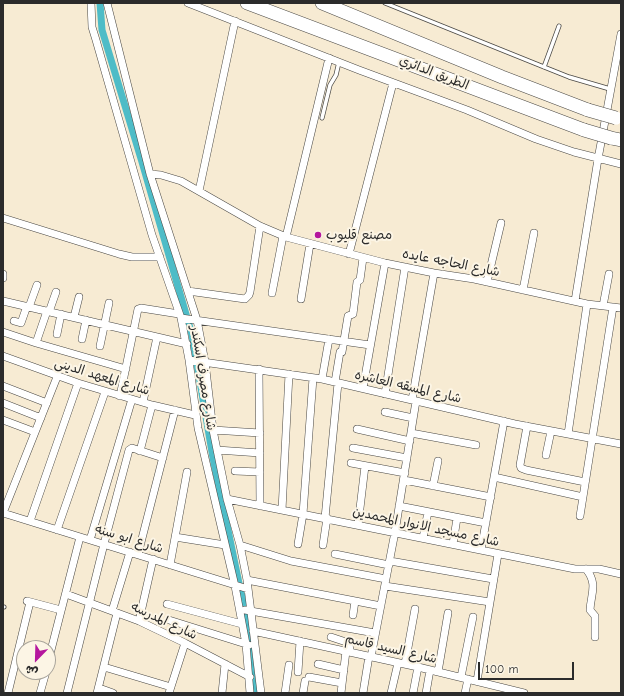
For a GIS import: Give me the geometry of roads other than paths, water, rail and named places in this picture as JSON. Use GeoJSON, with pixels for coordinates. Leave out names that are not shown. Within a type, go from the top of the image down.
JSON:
{"type":"FeatureCollection","features":[{"type":"Feature","properties":{"kind":"highway","name":"الطريق الدائري"},"geometry":{"type":"LineString","coordinates":[[247,3],[584,130],[616,139]]}},
{"type":"Feature","properties":{"kind":"highway","name":"الطريق الدائري"},"geometry":{"type":"LineString","coordinates":[[322,3],[502,77],[588,110],[618,119]]}},
{"type":"Feature","properties":{"kind":"street","name":"شارع مصرف اسكندر"},"geometry":{"type":"LineString","coordinates":[[91,3],[92,27],[160,257],[180,316],[187,344],[195,415],[235,586],[246,644],[250,677],[250,693]]}},
{"type":"Feature","properties":{"kind":"street","name":"شارع مصرف اسكندر"},"geometry":{"type":"LineString","coordinates":[[107,3],[150,174],[197,320],[205,362],[213,430],[227,498],[240,545],[247,580],[261,693]]}},
{"type":"Feature","properties":{"kind":"street"},"geometry":{"type":"LineString","coordinates":[[188,3],[467,110],[536,139],[598,159],[621,164]]}},
{"type":"Feature","properties":{"kind":"street"},"geometry":{"type":"LineString","coordinates":[[199,191],[235,21]]}},
{"type":"Feature","properties":{"kind":"street"},"geometry":{"type":"LineString","coordinates":[[575,301],[610,89],[621,34]]}},
{"type":"Feature","properties":{"kind":"street"},"geometry":{"type":"LineString","coordinates":[[272,293],[284,236],[329,58]]}},
{"type":"Feature","properties":{"kind":"street"},"geometry":{"type":"LineString","coordinates":[[349,254],[394,83]]}},
{"type":"Feature","properties":{"kind":"street","name":"شارع الحاجه عايده"},"geometry":{"type":"LineString","coordinates":[[150,174],[171,177],[190,186],[260,226],[284,236],[310,244],[404,267],[487,282],[588,304],[621,308]]}},
{"type":"Feature","properties":{"kind":"street"},"geometry":{"type":"LineString","coordinates":[[3,218],[119,254],[132,257],[160,257]]}},
{"type":"Feature","properties":{"kind":"street"},"geometry":{"type":"LineString","coordinates":[[487,282],[502,223]]}},
{"type":"Feature","properties":{"kind":"street"},"geometry":{"type":"LineString","coordinates":[[188,291],[245,299],[250,292],[260,226]]}},
{"type":"Feature","properties":{"kind":"street"},"geometry":{"type":"LineString","coordinates":[[523,290],[534,233]]}},
{"type":"Feature","properties":{"kind":"street"},"geometry":{"type":"LineString","coordinates":[[301,299],[310,244]]}},
{"type":"Feature","properties":{"kind":"street"},"geometry":{"type":"LineString","coordinates":[[322,545],[326,518],[340,352],[342,352],[348,315],[353,314],[356,282],[360,280],[363,258]]}},
{"type":"Feature","properties":{"kind":"street"},"geometry":{"type":"LineString","coordinates":[[363,388],[385,263]]}},
{"type":"Feature","properties":{"kind":"street"},"geometry":{"type":"LineString","coordinates":[[385,394],[404,267]]}},
{"type":"Feature","properties":{"kind":"street"},"geometry":{"type":"LineString","coordinates":[[363,693],[400,506],[414,418],[414,401],[434,273]]}},
{"type":"Feature","properties":{"kind":"street"},"geometry":{"type":"LineString","coordinates":[[603,306],[609,274]]}},
{"type":"Feature","properties":{"kind":"street"},"geometry":{"type":"LineString","coordinates":[[14,322],[20,324],[37,285]]}},
{"type":"Feature","properties":{"kind":"street"},"geometry":{"type":"LineString","coordinates":[[36,344],[56,292]]}},
{"type":"Feature","properties":{"kind":"street"},"geometry":{"type":"LineString","coordinates":[[74,318],[79,297]]}},
{"type":"Feature","properties":{"kind":"street"},"geometry":{"type":"LineString","coordinates":[[3,301],[187,344]]}},
{"type":"Feature","properties":{"kind":"street"},"geometry":{"type":"LineString","coordinates":[[100,346],[109,303]]}},
{"type":"Feature","properties":{"kind":"street"},"geometry":{"type":"LineString","coordinates":[[568,434],[588,304]]}},
{"type":"Feature","properties":{"kind":"street"},"geometry":{"type":"LineString","coordinates":[[580,516],[613,307]]}},
{"type":"Feature","properties":{"kind":"street"},"geometry":{"type":"LineString","coordinates":[[120,396],[137,310],[139,308],[197,320],[370,346]]}},
{"type":"Feature","properties":{"kind":"street"},"geometry":{"type":"LineString","coordinates":[[56,334],[61,314]]}},
{"type":"Feature","properties":{"kind":"street"},"geometry":{"type":"LineString","coordinates":[[82,338],[86,320]]}},
{"type":"Feature","properties":{"kind":"street"},"geometry":{"type":"LineString","coordinates":[[3,332],[36,344],[126,370]]}},
{"type":"Feature","properties":{"kind":"street"},"geometry":{"type":"LineString","coordinates":[[142,402],[157,337]]}},
{"type":"Feature","properties":{"kind":"street"},"geometry":{"type":"LineString","coordinates":[[322,380],[329,339]]}},
{"type":"Feature","properties":{"kind":"street","name":"شارع المعهد الدينى"},"geometry":{"type":"LineString","coordinates":[[3,356],[58,377],[105,392],[195,415]]}},
{"type":"Feature","properties":{"kind":"street","name":"شارع المسقه العاشره"},"geometry":{"type":"LineString","coordinates":[[189,360],[259,369],[337,382],[504,421],[621,444]]}},
{"type":"Feature","properties":{"kind":"street"},"geometry":{"type":"LineString","coordinates":[[259,369],[260,506]]}},
{"type":"Feature","properties":{"kind":"street"},"geometry":{"type":"LineString","coordinates":[[282,510],[289,374]]}},
{"type":"Feature","properties":{"kind":"street"},"geometry":{"type":"LineString","coordinates":[[3,513],[58,377]]}},
{"type":"Feature","properties":{"kind":"street"},"geometry":{"type":"LineString","coordinates":[[298,544],[303,514],[313,378]]}},
{"type":"Feature","properties":{"kind":"street"},"geometry":{"type":"LineString","coordinates":[[30,521],[78,383]]}},
{"type":"Feature","properties":{"kind":"street"},"geometry":{"type":"LineString","coordinates":[[3,386],[47,403]]}},
{"type":"Feature","properties":{"kind":"street"},"geometry":{"type":"LineString","coordinates":[[57,530],[105,392]]}},
{"type":"Feature","properties":{"kind":"street"},"geometry":{"type":"LineString","coordinates":[[90,540],[132,399]]}},
{"type":"Feature","properties":{"kind":"street"},"geometry":{"type":"LineString","coordinates":[[3,403],[41,418]]}},
{"type":"Feature","properties":{"kind":"street"},"geometry":{"type":"LineString","coordinates":[[140,451],[152,405]]}},
{"type":"Feature","properties":{"kind":"street"},"geometry":{"type":"LineString","coordinates":[[138,554],[175,410]]}},
{"type":"Feature","properties":{"kind":"street"},"geometry":{"type":"LineString","coordinates":[[385,412],[414,418]]}},
{"type":"Feature","properties":{"kind":"street"},"geometry":{"type":"LineString","coordinates":[[3,420],[36,432]]}},
{"type":"Feature","properties":{"kind":"street"},"geometry":{"type":"LineString","coordinates":[[481,550],[504,421]]}},
{"type":"Feature","properties":{"kind":"street"},"geometry":{"type":"LineString","coordinates":[[527,426],[520,465],[521,468],[585,482]]}},
{"type":"Feature","properties":{"kind":"street"},"geometry":{"type":"LineString","coordinates":[[356,429],[476,445]]}},
{"type":"Feature","properties":{"kind":"street"},"geometry":{"type":"LineString","coordinates":[[213,430],[260,434]]}},
{"type":"Feature","properties":{"kind":"street"},"geometry":{"type":"LineString","coordinates":[[546,455],[551,431]]}},
{"type":"Feature","properties":{"kind":"street"},"geometry":{"type":"LineString","coordinates":[[67,693],[104,544],[130,450],[132,448],[163,458]]}},
{"type":"Feature","properties":{"kind":"street"},"geometry":{"type":"LineString","coordinates":[[353,448],[407,458]]}},
{"type":"Feature","properties":{"kind":"street"},"geometry":{"type":"LineString","coordinates":[[217,450],[260,453]]}},
{"type":"Feature","properties":{"kind":"street"},"geometry":{"type":"LineString","coordinates":[[434,486],[438,461]]}},
{"type":"Feature","properties":{"kind":"street"},"geometry":{"type":"LineString","coordinates":[[351,463],[434,486],[491,497]]}},
{"type":"Feature","properties":{"kind":"street"},"geometry":{"type":"LineString","coordinates":[[358,525],[365,466]]}},
{"type":"Feature","properties":{"kind":"street"},"geometry":{"type":"LineString","coordinates":[[235,471],[260,472]]}},
{"type":"Feature","properties":{"kind":"street"},"geometry":{"type":"LineString","coordinates":[[170,565],[187,472]]}},
{"type":"Feature","properties":{"kind":"street"},"geometry":{"type":"LineString","coordinates":[[494,477],[583,497]]}},
{"type":"Feature","properties":{"kind":"street","name":"شارع مسجد الانوار المحمدين"},"geometry":{"type":"LineString","coordinates":[[227,498],[260,506],[575,569],[599,569],[621,574]]}},
{"type":"Feature","properties":{"kind":"street"},"geometry":{"type":"LineString","coordinates":[[400,506],[486,523]]}},
{"type":"Feature","properties":{"kind":"street"},"geometry":{"type":"LineString","coordinates":[[423,538],[428,512]]}},
{"type":"Feature","properties":{"kind":"street","name":"شارع ابو سنه"},"geometry":{"type":"LineString","coordinates":[[3,513],[248,589]]}},
{"type":"Feature","properties":{"kind":"street"},"geometry":{"type":"LineString","coordinates":[[453,544],[457,518]]}},
{"type":"Feature","properties":{"kind":"street"},"geometry":{"type":"LineString","coordinates":[[54,640],[80,537]]}},
{"type":"Feature","properties":{"kind":"street"},"geometry":{"type":"LineString","coordinates":[[174,537],[225,545]]}},
{"type":"Feature","properties":{"kind":"street"},"geometry":{"type":"LineString","coordinates":[[240,545],[291,561],[385,583],[490,602]]}},
{"type":"Feature","properties":{"kind":"street"},"geometry":{"type":"LineString","coordinates":[[113,693],[98,690],[130,552]]}},
{"type":"Feature","properties":{"kind":"street"},"geometry":{"type":"LineString","coordinates":[[335,554],[494,579]]}},
{"type":"Feature","properties":{"kind":"street"},"geometry":{"type":"LineString","coordinates":[[477,682],[498,554]]}},
{"type":"Feature","properties":{"kind":"street"},"geometry":{"type":"LineString","coordinates":[[139,621],[154,560]]}},
{"type":"Feature","properties":{"kind":"street"},"geometry":{"type":"LineString","coordinates":[[586,570],[592,576],[594,581],[590,610],[595,616],[595,637]]}},
{"type":"Feature","properties":{"kind":"street"},"geometry":{"type":"LineString","coordinates":[[247,580],[381,606]]}},
{"type":"Feature","properties":{"kind":"street","name":"شارع المدرسه"},"geometry":{"type":"LineString","coordinates":[[66,594],[139,621],[250,677]]}},
{"type":"Feature","properties":{"kind":"street"},"geometry":{"type":"LineString","coordinates":[[8,693],[29,601],[62,610]]}},
{"type":"Feature","properties":{"kind":"street"},"geometry":{"type":"LineString","coordinates":[[353,614],[355,601]]}},
{"type":"Feature","properties":{"kind":"street"},"geometry":{"type":"LineString","coordinates":[[167,604],[242,624]]}},
{"type":"Feature","properties":{"kind":"street"},"geometry":{"type":"LineString","coordinates":[[239,609],[375,633]]}},
{"type":"Feature","properties":{"kind":"street"},"geometry":{"type":"LineString","coordinates":[[391,693],[401,663],[415,609]]}},
{"type":"Feature","properties":{"kind":"street"},"geometry":{"type":"LineString","coordinates":[[426,693],[434,671],[448,613]]}},
{"type":"Feature","properties":{"kind":"street"},"geometry":{"type":"LineString","coordinates":[[465,693],[464,678],[473,617]]}},
{"type":"Feature","properties":{"kind":"street"},"geometry":{"type":"LineString","coordinates":[[169,620],[255,647]]}},
{"type":"Feature","properties":{"kind":"street","name":"شارع السيد قاسم"},"geometry":{"type":"LineString","coordinates":[[253,631],[401,663],[521,693]]}},
{"type":"Feature","properties":{"kind":"street"},"geometry":{"type":"LineString","coordinates":[[332,637],[349,643],[340,693]]}},
{"type":"Feature","properties":{"kind":"street"},"geometry":{"type":"LineString","coordinates":[[298,672],[300,641]]}},
{"type":"Feature","properties":{"kind":"street"},"geometry":{"type":"LineString","coordinates":[[104,667],[170,690],[185,643]]}},
{"type":"Feature","properties":{"kind":"street"},"geometry":{"type":"LineString","coordinates":[[222,693],[225,664]]}},
{"type":"Feature","properties":{"kind":"street"},"geometry":{"type":"LineString","coordinates":[[318,664],[344,670]]}},
{"type":"Feature","properties":{"kind":"street"},"geometry":{"type":"LineString","coordinates":[[286,693],[289,665]]}},
{"type":"Feature","properties":{"kind":"street"},"geometry":{"type":"LineString","coordinates":[[413,693],[418,667]]}},
{"type":"Feature","properties":{"kind":"street"},"geometry":{"type":"LineString","coordinates":[[303,693],[307,679],[342,683]]}},
{"type":"Feature","properties":{"kind":"street"},"geometry":{"type":"LineString","coordinates":[[40,693],[44,680]]}},
{"type":"Feature","properties":{"kind":"lane"},"geometry":{"type":"LineString","coordinates":[[385,3],[569,77],[610,89]]}},
{"type":"Feature","properties":{"kind":"lane"},"geometry":{"type":"LineString","coordinates":[[544,67],[559,26]]}},
{"type":"Feature","properties":{"kind":"lane"},"geometry":{"type":"LineString","coordinates":[[322,118],[330,85],[336,75],[339,62]]}},
{"type":"Feature","properties":{"kind":"waterway"},"geometry":{"type":"LineString","coordinates":[[100,3],[102,30],[192,335],[213,458],[252,646],[257,693]]}},
{"type":"Feature","properties":{"kind":"place","name":"مصنع قليوب"},"geometry":{"type":"Point","coordinates":[318,235]}}]}
